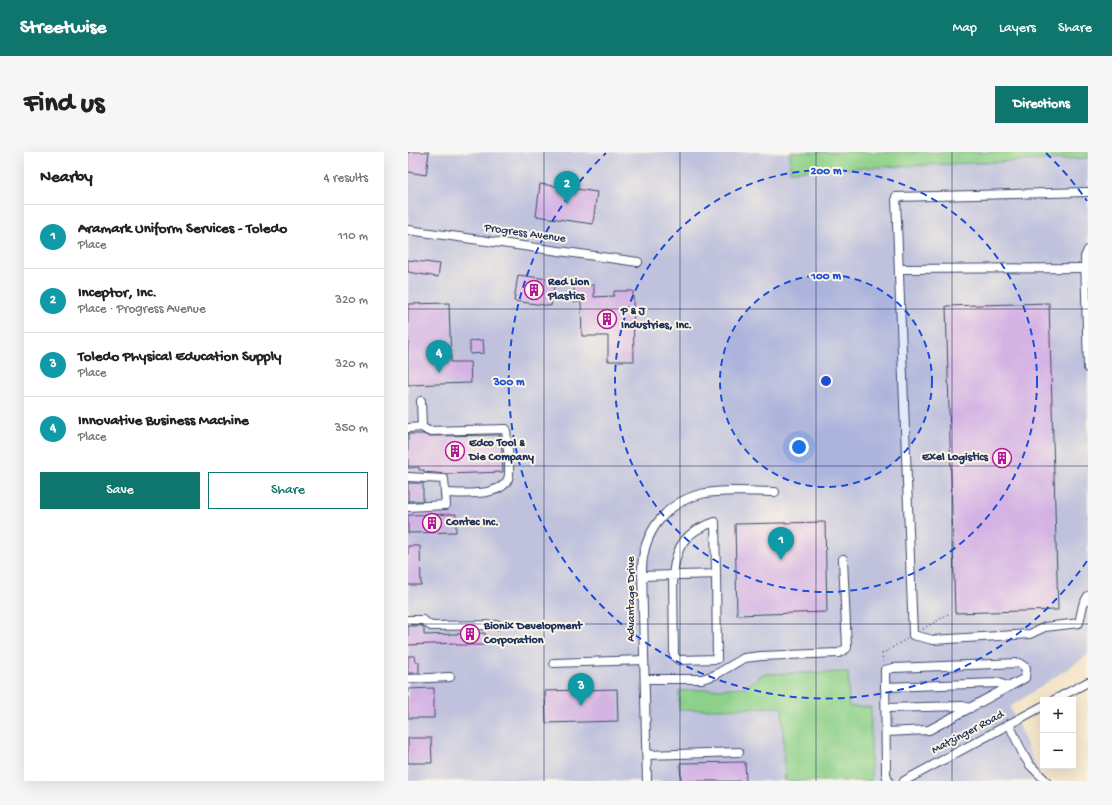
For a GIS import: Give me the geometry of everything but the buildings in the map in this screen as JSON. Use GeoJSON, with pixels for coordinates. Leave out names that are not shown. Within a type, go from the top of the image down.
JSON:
{"type":"FeatureCollection","features":[{"type":"Feature","properties":{"kind":"street"},"geometry":{"type":"LineString","coordinates":[[1088,192],[896,197],[913,635],[933,640],[1030,634],[1045,627],[1079,623],[1083,605],[1088,596]]}},
{"type":"Feature","properties":{"kind":"street","name":"Progress Avenue"},"geometry":{"type":"LineString","coordinates":[[408,230],[638,262]]}},
{"type":"Feature","properties":{"kind":"street"},"geometry":{"type":"LineString","coordinates":[[1088,250],[1085,257],[1088,368]]}},
{"type":"Feature","properties":{"kind":"street"},"geometry":{"type":"LineString","coordinates":[[899,269],[1085,268]]}},
{"type":"Feature","properties":{"kind":"street"},"geometry":{"type":"LineString","coordinates":[[421,401],[422,427]]}},
{"type":"Feature","properties":{"kind":"street"},"geometry":{"type":"LineString","coordinates":[[408,428],[422,427],[428,431],[506,429],[509,476],[503,487],[493,492],[445,493]]}},
{"type":"Feature","properties":{"kind":"street"},"geometry":{"type":"LineString","coordinates":[[408,478],[444,479],[446,506],[408,507]]}},
{"type":"Feature","properties":{"kind":"street","name":"Advantage Drive"},"geometry":{"type":"LineString","coordinates":[[647,781],[642,576],[644,555],[648,538],[654,527],[670,509],[701,494],[712,492],[775,492]]}},
{"type":"Feature","properties":{"kind":"street"},"geometry":{"type":"LineString","coordinates":[[717,659],[679,660],[674,655],[673,575],[678,550],[685,538],[696,530],[715,522],[717,659],[723,670]]}},
{"type":"Feature","properties":{"kind":"street"},"geometry":{"type":"LineString","coordinates":[[645,679],[702,679],[715,675],[746,658],[839,653],[843,651],[847,648],[843,560]]}},
{"type":"Feature","properties":{"kind":"street"},"geometry":{"type":"LineString","coordinates":[[642,576],[716,574]]}},
{"type":"Feature","properties":{"kind":"street"},"geometry":{"type":"LineString","coordinates":[[408,620],[423,620],[431,626],[498,625]]}},
{"type":"Feature","properties":{"kind":"street"},"geometry":{"type":"LineString","coordinates":[[554,663],[644,660]]}},
{"type":"Feature","properties":{"kind":"street"},"geometry":{"type":"LineString","coordinates":[[886,732],[929,730],[1024,678],[1026,668],[1019,663],[893,668],[885,670],[886,774],[888,781]]}},
{"type":"Feature","properties":{"kind":"street"},"geometry":{"type":"LineString","coordinates":[[408,679],[450,678]]}},
{"type":"Feature","properties":{"kind":"street"},"geometry":{"type":"LineString","coordinates":[[1060,697],[1088,682]]}},
{"type":"Feature","properties":{"kind":"street"},"geometry":{"type":"LineString","coordinates":[[885,686],[999,683],[1009,686]]}},
{"type":"Feature","properties":{"kind":"street"},"geometry":{"type":"LineString","coordinates":[[886,708],[962,706],[970,708]]}},
{"type":"Feature","properties":{"kind":"street","name":"Matzinger Road"},"geometry":{"type":"LineString","coordinates":[[904,781],[1040,708]]}},
{"type":"Feature","properties":{"kind":"street"},"geometry":{"type":"LineString","coordinates":[[1009,724],[1024,756],[1030,765],[1046,781]]}},
{"type":"Feature","properties":{"kind":"street"},"geometry":{"type":"LineString","coordinates":[[647,755],[739,752]]}},
{"type":"Feature","properties":{"kind":"shaded area"},"geometry":{"type":"Polygon","coordinates":[[[408,152],[790,152],[791,171],[1088,158],[1088,655],[1010,707],[1043,781],[408,781],[408,152]]]}},
{"type":"Feature","properties":{"kind":"green space"},"geometry":{"type":"Polygon","coordinates":[[[790,152],[1088,152],[1088,158],[790,171],[790,152]]]}},
{"type":"Feature","properties":{"kind":"green space"},"geometry":{"type":"Polygon","coordinates":[[[848,672],[849,707],[871,707],[871,781],[785,781],[782,707],[679,710],[679,691],[745,687],[763,674],[848,672]]]}},
{"type":"Feature","properties":{"kind":"place","name":"Inceptor, Inc."},"geometry":{"type":"Point","coordinates":[567,204]}},
{"type":"Feature","properties":{"kind":"place","name":"Red Lion Plastics"},"geometry":{"type":"Point","coordinates":[534,290]}},
{"type":"Feature","properties":{"kind":"place","name":"P & J Industries, Inc."},"geometry":{"type":"Point","coordinates":[607,319]}},
{"type":"Feature","properties":{"kind":"place","name":"Innovative Business Machine"},"geometry":{"type":"Point","coordinates":[439,373]}},
{"type":"Feature","properties":{"kind":"place","name":"Edco Tool & Die Company"},"geometry":{"type":"Point","coordinates":[455,451]}},
{"type":"Feature","properties":{"kind":"place","name":"Exel Logistics"},"geometry":{"type":"Point","coordinates":[1002,458]}},
{"type":"Feature","properties":{"kind":"place","name":"Contec Inc."},"geometry":{"type":"Point","coordinates":[432,523]}},
{"type":"Feature","properties":{"kind":"place","name":"Aramark Uniform Services - Toledo"},"geometry":{"type":"Point","coordinates":[781,560]}},
{"type":"Feature","properties":{"kind":"place","name":"Bionix Development Corporation"},"geometry":{"type":"Point","coordinates":[470,634]}},
{"type":"Feature","properties":{"kind":"place","name":"Toledo Physical Education Supply"},"geometry":{"type":"Point","coordinates":[581,706]}}]}
